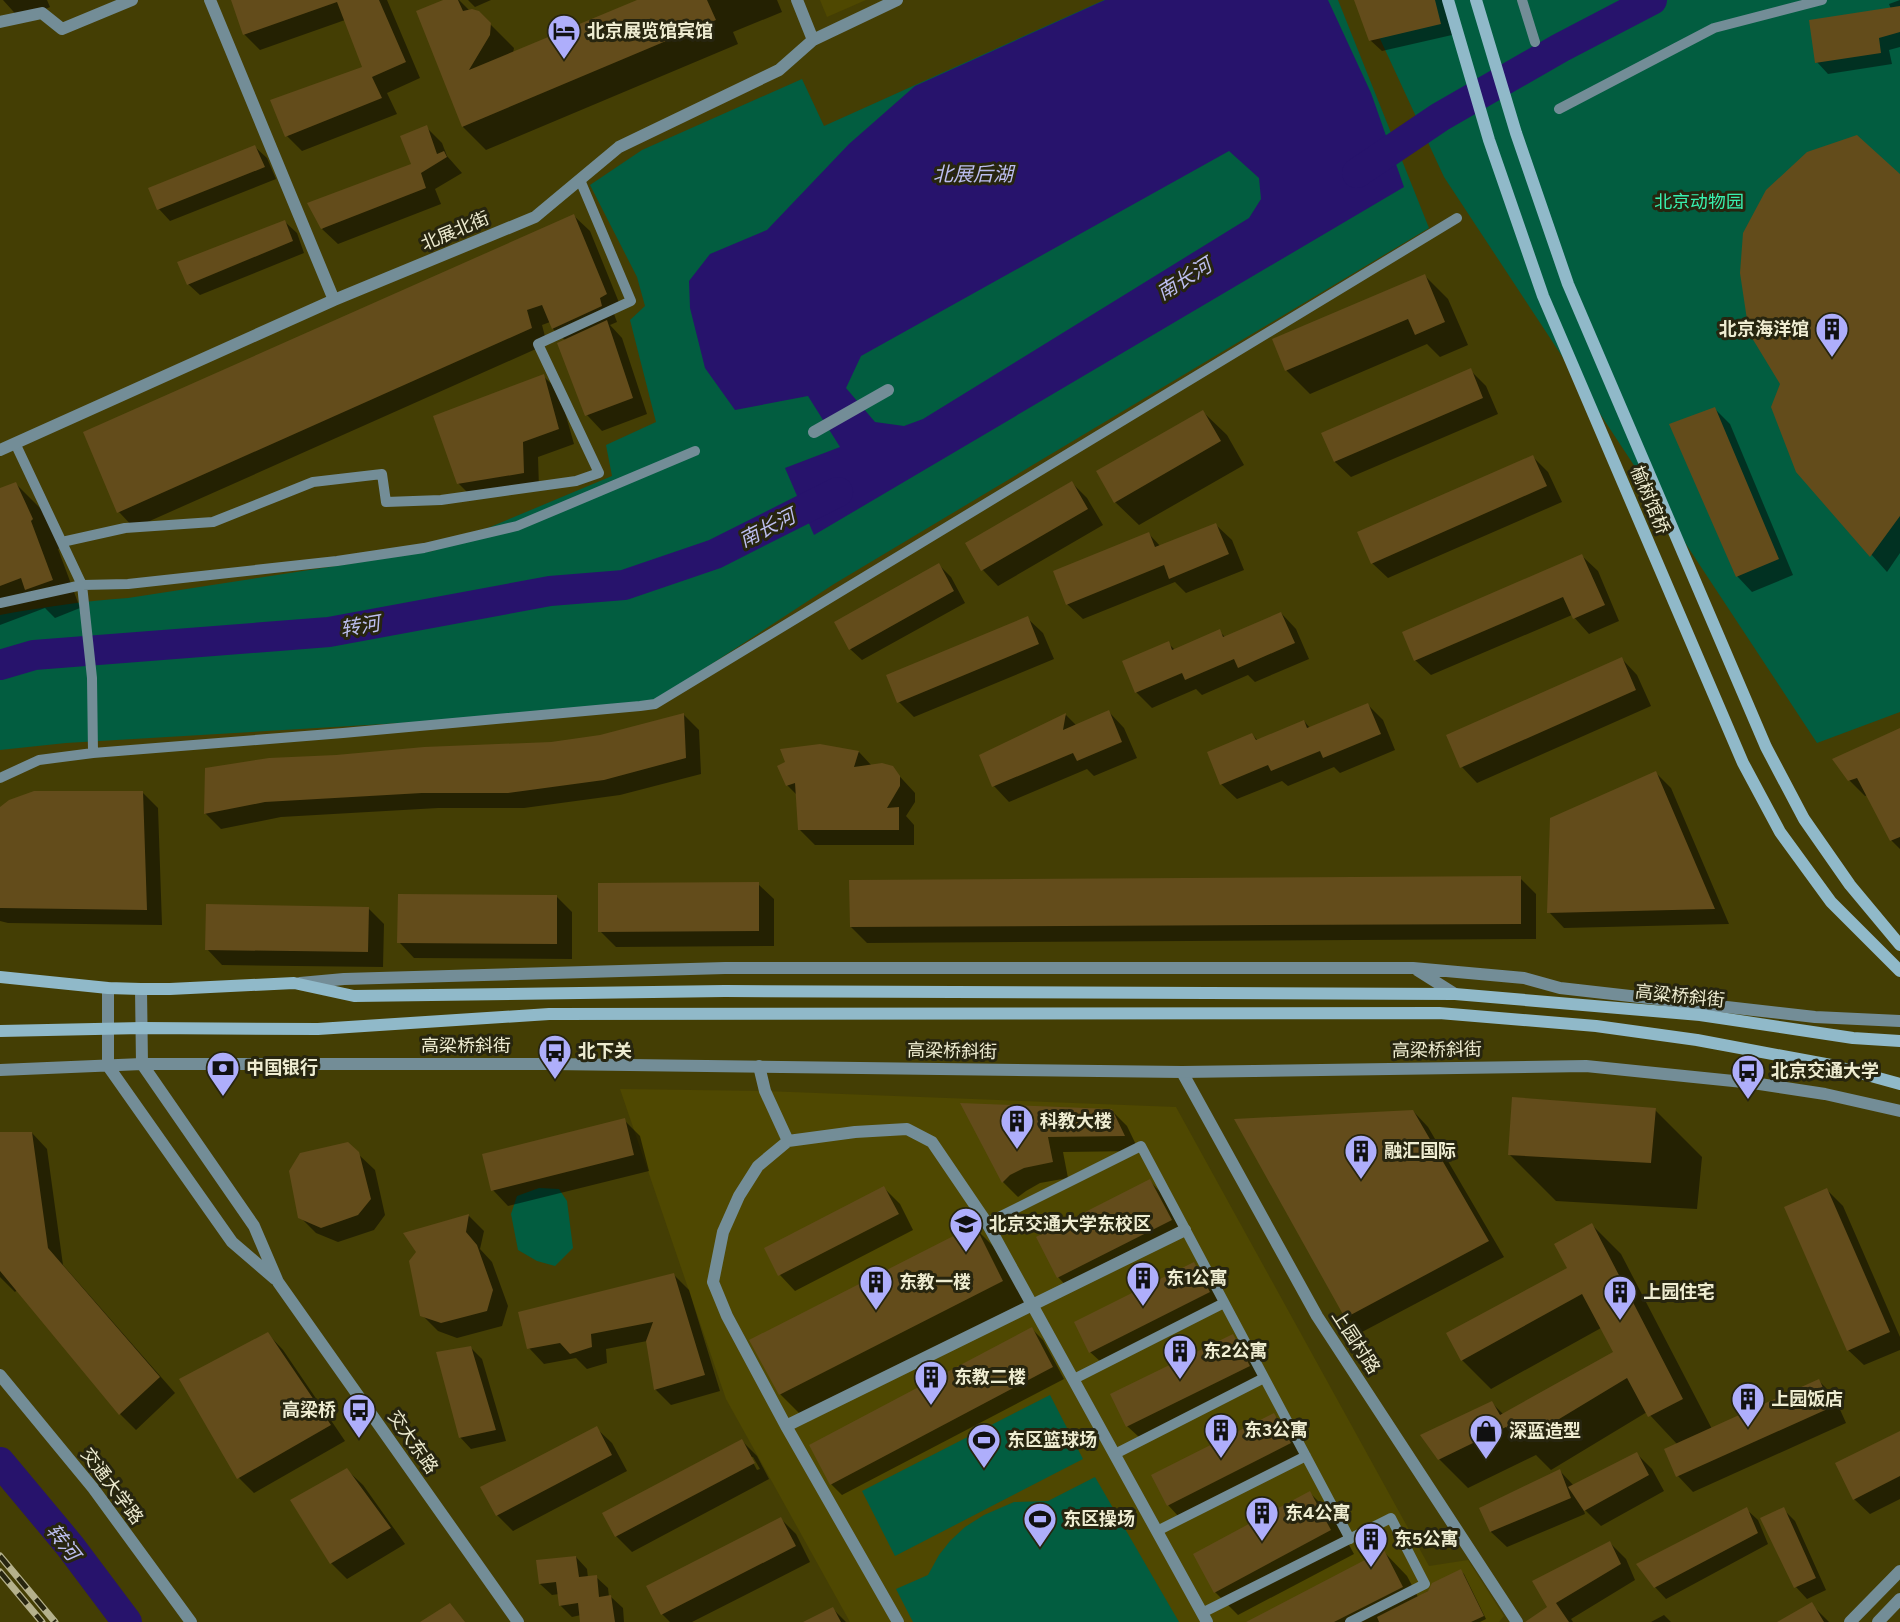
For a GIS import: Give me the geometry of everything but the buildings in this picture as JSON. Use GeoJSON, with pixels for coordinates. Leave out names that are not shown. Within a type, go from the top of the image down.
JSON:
{"type":"FeatureCollection","features":[{"type":"Feature","properties":{"kind":"main road","name":"榆树馆桥"},"geometry":{"type":"LineString","coordinates":[[1448,0],[1489,140],[1543,296],[1743,762],[1780,832],[1831,902],[1900,971]]}},
{"type":"Feature","properties":{"kind":"main road","name":"榆树馆桥"},"geometry":{"type":"LineString","coordinates":[[1476,0],[1516,133],[1568,284],[1767,747],[1804,819],[1850,885],[1900,945]]}},
{"type":"Feature","properties":{"kind":"main road"},"geometry":{"type":"LineString","coordinates":[[0,977],[108,988],[141,989],[294,983],[354,996],[725,991],[1455,994]]}},
{"type":"Feature","properties":{"kind":"main road","name":"高粱桥斜街"},"geometry":{"type":"LineString","coordinates":[[1455,994],[1700,1016],[1853,1038],[1900,1041]]}},
{"type":"Feature","properties":{"kind":"main road","name":"高梁桥斜街"},"geometry":{"type":"LineString","coordinates":[[0,1031],[142,1028],[318,1029],[549,1014],[1439,1013],[1596,1026],[1697,1040],[1831,1065],[1900,1084]]}},
{"type":"Feature","properties":{"kind":"street"},"geometry":{"type":"LineString","coordinates":[[0,22],[42,13],[62,29],[132,0]]}},
{"type":"Feature","properties":{"kind":"street"},"geometry":{"type":"LineString","coordinates":[[210,0],[334,300]]}},
{"type":"Feature","properties":{"kind":"street"},"geometry":{"type":"LineString","coordinates":[[797,0],[813,40]]}},
{"type":"Feature","properties":{"kind":"street","name":"北展北街"},"geometry":{"type":"LineString","coordinates":[[0,450],[334,300],[535,217],[619,147],[779,70],[813,40],[897,0]]}},
{"type":"Feature","properties":{"kind":"street"},"geometry":{"type":"LineString","coordinates":[[814,432],[888,390]]}},
{"type":"Feature","properties":{"kind":"street"},"geometry":{"type":"LineString","coordinates":[[294,983],[344,979],[725,968],[1413,968],[1524,978],[1560,988],[1803,1016],[1900,1021]]}},
{"type":"Feature","properties":{"kind":"street"},"geometry":{"type":"LineString","coordinates":[[1413,968],[1455,994]]}},
{"type":"Feature","properties":{"kind":"street"},"geometry":{"type":"LineString","coordinates":[[108,988],[108,1066]]}},
{"type":"Feature","properties":{"kind":"street"},"geometry":{"type":"LineString","coordinates":[[141,989],[142,1064]]}},
{"type":"Feature","properties":{"kind":"street","name":"高梁桥斜街"},"geometry":{"type":"LineString","coordinates":[[0,1070],[142,1064],[552,1064],[1182,1071],[1586,1066],[1753,1083],[1825,1094],[1900,1111]]}},
{"type":"Feature","properties":{"kind":"street","name":"交大东路"},"geometry":{"type":"LineString","coordinates":[[142,1064],[254,1226],[278,1282],[518,1622]]}},
{"type":"Feature","properties":{"kind":"street","name":"交大东路"},"geometry":{"type":"LineString","coordinates":[[108,1066],[232,1242],[278,1282]]}},
{"type":"Feature","properties":{"kind":"street"},"geometry":{"type":"LineString","coordinates":[[759,1066],[765,1091],[788,1141]]}},
{"type":"Feature","properties":{"kind":"street","name":"上园村路"},"geometry":{"type":"LineString","coordinates":[[1182,1071],[1317,1316],[1514,1621]]}},
{"type":"Feature","properties":{"kind":"street"},"geometry":{"type":"LineString","coordinates":[[898,1622],[786,1426],[727,1316],[713,1282],[723,1232],[739,1196],[758,1166],[788,1141],[855,1132],[907,1129],[932,1142],[987,1223],[1204,1617]]}},
{"type":"Feature","properties":{"kind":"street"},"geometry":{"type":"LineString","coordinates":[[786,1426],[1185,1230]]}},
{"type":"Feature","properties":{"kind":"street","name":"交通大学路"},"geometry":{"type":"LineString","coordinates":[[0,1375],[93,1488],[191,1622]]}},
{"type":"Feature","properties":{"kind":"street"},"geometry":{"type":"LineString","coordinates":[[1851,1622],[1900,1571]]}},
{"type":"Feature","properties":{"kind":"street"},"geometry":{"type":"LineString","coordinates":[[1878,1622],[1900,1599]]}},
{"type":"Feature","properties":{"kind":"lane"},"geometry":{"type":"LineString","coordinates":[[1522,0],[1535,42]]}},
{"type":"Feature","properties":{"kind":"lane"},"geometry":{"type":"LineString","coordinates":[[1558,110],[1714,28],[1822,0]]}},
{"type":"Feature","properties":{"kind":"lane"},"geometry":{"type":"LineString","coordinates":[[62,542],[125,528],[213,522],[313,482],[382,474],[386,502],[441,500],[576,481],[600,473],[538,344],[631,301],[580,180]]}},
{"type":"Feature","properties":{"kind":"lane"},"geometry":{"type":"LineString","coordinates":[[0,778],[39,760],[93,753],[343,734],[655,704],[1457,218]]}},
{"type":"Feature","properties":{"kind":"lane"},"geometry":{"type":"LineString","coordinates":[[15,443],[82,585],[92,678],[93,753]]}},
{"type":"Feature","properties":{"kind":"lane"},"geometry":{"type":"LineString","coordinates":[[0,603],[82,585],[128,584],[337,561],[424,548],[517,526],[695,451]]}},
{"type":"Feature","properties":{"kind":"lane"},"geometry":{"type":"LineString","coordinates":[[987,1223],[1141,1146],[1350,1539]]}},
{"type":"Feature","properties":{"kind":"lane"},"geometry":{"type":"LineString","coordinates":[[1074,1379],[1224,1303]]}},
{"type":"Feature","properties":{"kind":"lane"},"geometry":{"type":"LineString","coordinates":[[1115,1454],[1264,1378]]}},
{"type":"Feature","properties":{"kind":"lane"},"geometry":{"type":"LineString","coordinates":[[1157,1531],[1306,1456]]}},
{"type":"Feature","properties":{"kind":"lane"},"geometry":{"type":"LineString","coordinates":[[1204,1617],[1391,1518],[1425,1584],[1350,1622]]}},
{"type":"Feature","properties":{"kind":"shaded area"},"geometry":{"type":"Polygon","coordinates":[[[820,0],[866,0],[827,17],[820,0]]]}},
{"type":"Feature","properties":{"kind":"shaded area","name":"北京交通大学东校区"},"geometry":{"type":"Polygon","coordinates":[[[620,1089],[765,1091],[1176,1107],[1429,1566],[1468,1560],[1504,1616],[1499,1622],[850,1622],[726,1399],[620,1089]]]}},
{"type":"Feature","properties":{"kind":"green space"},"geometry":{"type":"Polygon","coordinates":[[[1104,0],[1338,0],[1429,228],[834,584],[655,701],[485,718],[66,743],[0,750],[0,615],[128,598],[433,551],[612,476],[606,445],[656,422],[630,320],[645,306],[637,277],[590,185],[642,150],[802,79],[824,126],[1104,0]]]}},
{"type":"Feature","properties":{"kind":"green space","name":"北京动物园"},"geometry":{"type":"Polygon","coordinates":[[[1362,0],[1900,0],[1900,712],[1817,743],[1444,177],[1362,0]]]}},
{"type":"Feature","properties":{"kind":"green space"},"geometry":{"type":"Polygon","coordinates":[[[539,1188],[559,1189],[567,1201],[573,1248],[555,1266],[537,1261],[518,1250],[511,1214],[517,1196],[539,1188]]]}},
{"type":"Feature","properties":{"kind":"green space","name":"东区篮球场"},"geometry":{"type":"Polygon","coordinates":[[[1050,1395],[1083,1459],[895,1556],[862,1491],[1050,1395]]]}},
{"type":"Feature","properties":{"kind":"green space","name":"东区操场"},"geometry":{"type":"Polygon","coordinates":[[[1095,1477],[1179,1622],[913,1622],[896,1589],[928,1575],[939,1555],[965,1527],[984,1515],[1014,1502],[1048,1501],[1095,1477]]]}},
{"type":"Feature","properties":{"kind":"water","name":"北展后湖"},"geometry":{"type":"Polygon","coordinates":[[[1105,0],[1328,0],[1371,93],[1404,187],[814,535],[785,468],[840,447],[808,396],[735,410],[705,368],[690,308],[689,281],[710,254],[767,230],[849,144],[915,86],[1105,0]],[[1229,151],[861,356],[846,388],[875,422],[904,426],[923,419],[1249,218],[1261,199],[1259,178],[1229,151]]]}},
{"type":"Feature","properties":{"kind":"waterway","name":"南长河"},"geometry":{"type":"LineString","coordinates":[[1357,173],[1440,117],[1560,48],[1652,0]]}},
{"type":"Feature","properties":{"kind":"waterway","name":"转河"},"geometry":{"type":"LineString","coordinates":[[0,665],[34,655],[329,632],[550,591],[624,585],[715,554],[838,492]]}},
{"type":"Feature","properties":{"kind":"waterway","name":"转河"},"geometry":{"type":"LineString","coordinates":[[0,1462],[70,1546],[127,1622]]}},
{"type":"Feature","properties":{"kind":"railway"},"geometry":{"type":"LineString","coordinates":[[0,1556],[55,1622]]}},
{"type":"Feature","properties":{"kind":"railway"},"geometry":{"type":"LineString","coordinates":[[0,1572],[42,1622]]}},
{"type":"Feature","properties":{"kind":"place","name":"北京展览馆宾馆"},"geometry":{"type":"Point","coordinates":[564,60]}},
{"type":"Feature","properties":{"kind":"place","name":"北京海洋馆"},"geometry":{"type":"Point","coordinates":[1832,358]}},
{"type":"Feature","properties":{"kind":"place","name":"北下关"},"geometry":{"type":"Point","coordinates":[555,1080]}},
{"type":"Feature","properties":{"kind":"place","name":"中国银行"},"geometry":{"type":"Point","coordinates":[223,1097]}},
{"type":"Feature","properties":{"kind":"place","name":"北京交通大学"},"geometry":{"type":"Point","coordinates":[1748,1100]}},
{"type":"Feature","properties":{"kind":"place","name":"科教大楼"},"geometry":{"type":"Point","coordinates":[1017,1150]}},
{"type":"Feature","properties":{"kind":"place","name":"融汇国际"},"geometry":{"type":"Point","coordinates":[1361,1180]}},
{"type":"Feature","properties":{"kind":"place","name":"北京交通大学东校区"},"geometry":{"type":"Point","coordinates":[966,1253]}},
{"type":"Feature","properties":{"kind":"place","name":"东1公寓"},"geometry":{"type":"Point","coordinates":[1143,1307]}},
{"type":"Feature","properties":{"kind":"place","name":"东教一楼"},"geometry":{"type":"Point","coordinates":[876,1311]}},
{"type":"Feature","properties":{"kind":"place","name":"上园住宅"},"geometry":{"type":"Point","coordinates":[1620,1321]}},
{"type":"Feature","properties":{"kind":"place","name":"东2公寓"},"geometry":{"type":"Point","coordinates":[1180,1380]}},
{"type":"Feature","properties":{"kind":"place","name":"东教二楼"},"geometry":{"type":"Point","coordinates":[931,1406]}},
{"type":"Feature","properties":{"kind":"place","name":"上园饭店"},"geometry":{"type":"Point","coordinates":[1748,1428]}},
{"type":"Feature","properties":{"kind":"place","name":"高梁桥"},"geometry":{"type":"Point","coordinates":[359,1439]}},
{"type":"Feature","properties":{"kind":"place","name":"东3公寓"},"geometry":{"type":"Point","coordinates":[1221,1459]}},
{"type":"Feature","properties":{"kind":"place","name":"深蓝造型"},"geometry":{"type":"Point","coordinates":[1486,1460]}},
{"type":"Feature","properties":{"kind":"place","name":"东区篮球场"},"geometry":{"type":"Point","coordinates":[984,1469]}},
{"type":"Feature","properties":{"kind":"place","name":"东4公寓"},"geometry":{"type":"Point","coordinates":[1262,1542]}},
{"type":"Feature","properties":{"kind":"place","name":"东区操场"},"geometry":{"type":"Point","coordinates":[1040,1548]}},
{"type":"Feature","properties":{"kind":"place","name":"东5公寓"},"geometry":{"type":"Point","coordinates":[1371,1568]}}]}
